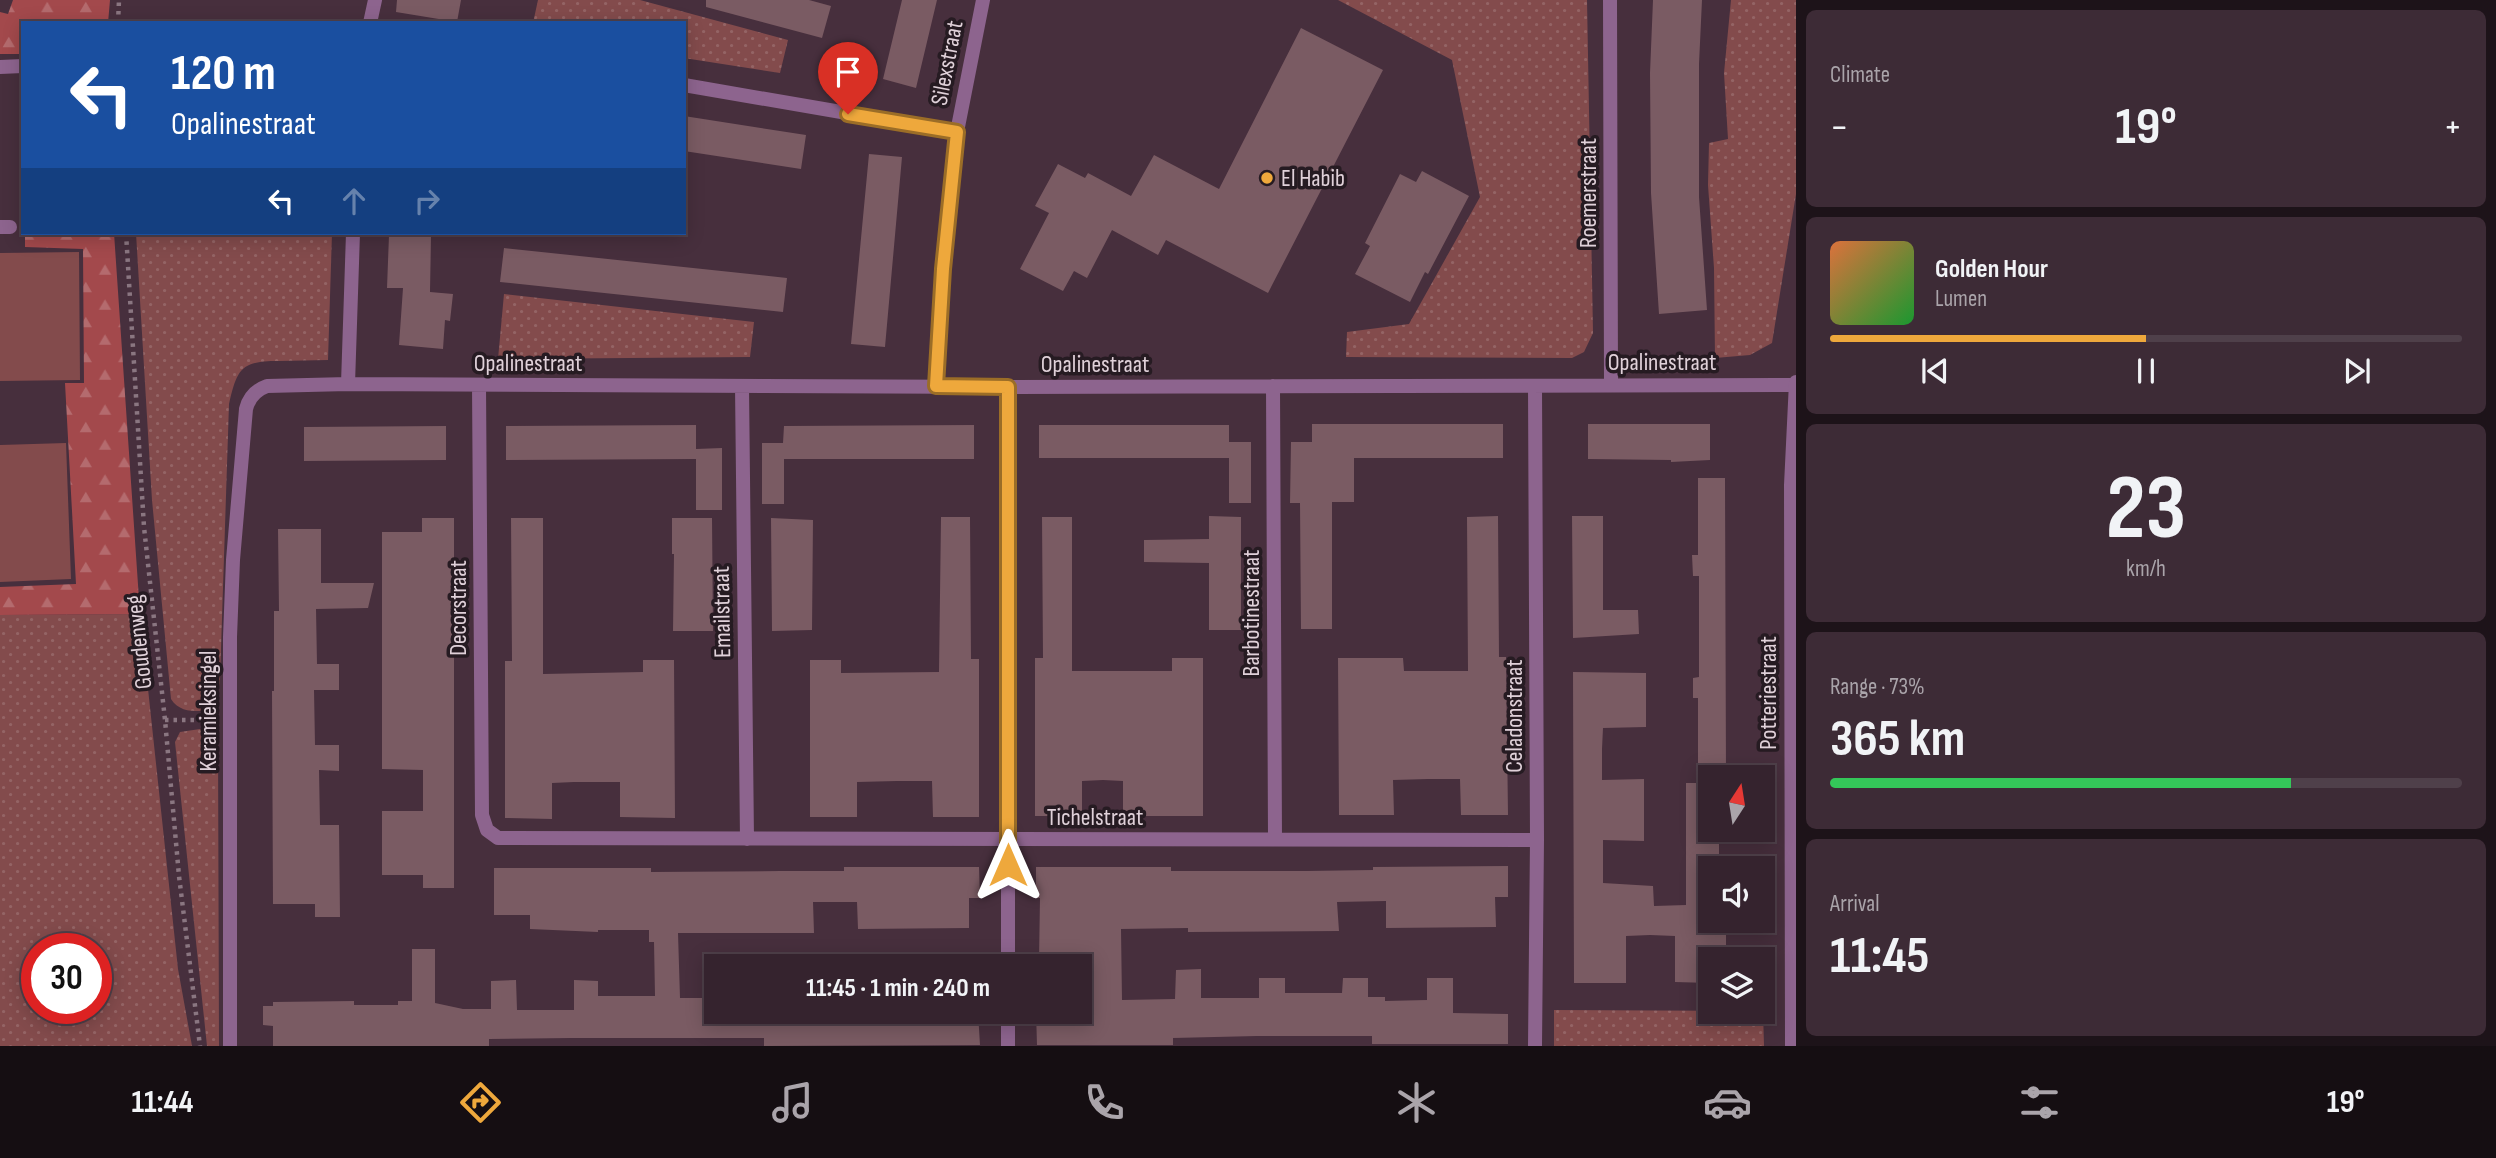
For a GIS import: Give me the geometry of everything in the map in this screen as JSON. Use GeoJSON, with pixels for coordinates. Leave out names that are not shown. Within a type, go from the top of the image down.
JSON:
{"type":"FeatureCollection","features":[{"type":"Feature","properties":{"kind":"street"},"geometry":{"type":"LineString","coordinates":[[370,21],[375,0]]}},
{"type":"Feature","properties":{"kind":"street","name":"Silexstraat"},"geometry":{"type":"LineString","coordinates":[[936,386],[943,269],[957,132],[983,0]]}},
{"type":"Feature","properties":{"kind":"street","name":"Roemerstraat"},"geometry":{"type":"LineString","coordinates":[[1610,0],[1611,385]]}},
{"type":"Feature","properties":{"kind":"street"},"geometry":{"type":"LineString","coordinates":[[0,67],[21,66]]}},
{"type":"Feature","properties":{"kind":"street"},"geometry":{"type":"LineString","coordinates":[[686,85],[957,132]]}},
{"type":"Feature","properties":{"kind":"street"},"geometry":{"type":"LineString","coordinates":[[348,384],[354,235]]}},
{"type":"Feature","properties":{"kind":"street","name":"Opalinestraat"},"geometry":{"type":"LineString","coordinates":[[268,386],[1535,386],[1796,383]]}},
{"type":"Feature","properties":{"kind":"street","name":"Potteriestraat"},"geometry":{"type":"LineString","coordinates":[[1792,1046],[1796,383]]}},
{"type":"Feature","properties":{"kind":"street","name":"Decorstraat"},"geometry":{"type":"LineString","coordinates":[[479,385],[482,815],[487,830]]}},
{"type":"Feature","properties":{"kind":"street","name":"Keramieksingel"},"geometry":{"type":"LineString","coordinates":[[230,1046],[230,637],[233,560],[246,409],[249,400],[260,389],[268,386]]}},
{"type":"Feature","properties":{"kind":"street","name":"Emailstraat"},"geometry":{"type":"LineString","coordinates":[[742,386],[747,839]]}},
{"type":"Feature","properties":{"kind":"street","name":"Barbotinestraat"},"geometry":{"type":"LineString","coordinates":[[1273,386],[1275,839]]}},
{"type":"Feature","properties":{"kind":"street","name":"Celadonstraat"},"geometry":{"type":"LineString","coordinates":[[1535,386],[1535,1046]]}},
{"type":"Feature","properties":{"kind":"street"},"geometry":{"type":"LineString","coordinates":[[1008,387],[1008,954]]}},
{"type":"Feature","properties":{"kind":"street","name":"Tichelstraat"},"geometry":{"type":"LineString","coordinates":[[487,830],[498,838],[1537,840]]}},
{"type":"Feature","properties":{"kind":"street"},"geometry":{"type":"LineString","coordinates":[[1008,1024],[1008,1046]]}},
{"type":"Feature","properties":{"kind":"path"},"geometry":{"type":"LineString","coordinates":[[118,21],[119,0]]}},
{"type":"Feature","properties":{"kind":"path","name":"Goudenweg"},"geometry":{"type":"LineString","coordinates":[[126,235],[144,527],[165,720],[178,876],[201,1046]]}},
{"type":"Feature","properties":{"kind":"path"},"geometry":{"type":"LineString","coordinates":[[165,720],[230,719]]}},
{"type":"Feature","properties":{"kind":"shaded area"},"geometry":{"type":"Polygon","coordinates":[[[538,0],[640,0],[788,40],[780,73],[686,58],[686,21],[533,21],[538,0]]]}},
{"type":"Feature","properties":{"kind":"shaded area"},"geometry":{"type":"Polygon","coordinates":[[[1338,0],[1587,0],[1593,333],[1584,352],[1572,358],[1346,357],[1347,332],[1409,324],[1480,197],[1452,60],[1338,0]]]}},
{"type":"Feature","properties":{"kind":"shaded area"},"geometry":{"type":"Polygon","coordinates":[[[1731,0],[1796,0],[1796,194],[1772,343],[1750,355],[1715,358],[1714,268],[1708,185],[1709,143],[1728,139],[1724,73],[1731,0]]]}},
{"type":"Feature","properties":{"kind":"shaded area"},"geometry":{"type":"Polygon","coordinates":[[[136,235],[332,235],[328,360],[266,361],[248,365],[238,375],[232,392],[229,404],[220,679],[217,705],[210,711],[183,709],[171,699],[152,500],[136,235]]]}},
{"type":"Feature","properties":{"kind":"shaded area"},"geometry":{"type":"Polygon","coordinates":[[[79,252],[80,380],[0,381],[0,253],[79,252]]]}},
{"type":"Feature","properties":{"kind":"shaded area"},"geometry":{"type":"Polygon","coordinates":[[[504,294],[754,322],[750,357],[498,359],[504,294]]]}},
{"type":"Feature","properties":{"kind":"shaded area"},"geometry":{"type":"Polygon","coordinates":[[[66,443],[71,579],[0,582],[0,445],[66,443]]]}},
{"type":"Feature","properties":{"kind":"shaded area"},"geometry":{"type":"Polygon","coordinates":[[[140,614],[178,969],[192,1046],[0,1046],[0,615],[140,614]]]}},
{"type":"Feature","properties":{"kind":"shaded area"},"geometry":{"type":"Polygon","coordinates":[[[200,729],[210,732],[218,743],[219,1046],[207,1046],[175,742],[180,732],[200,729]]]}},
{"type":"Feature","properties":{"kind":"shaded area"},"geometry":{"type":"Polygon","coordinates":[[[1554,1010],[1698,1011],[1698,1024],[1763,1024],[1764,1046],[1554,1046],[1554,1010]]]}},
{"type":"Feature","properties":{"kind":"green space"},"geometry":{"type":"Polygon","coordinates":[[[13,0],[110,0],[108,21],[21,21],[21,54],[0,54],[0,12],[8,14],[13,0]]]}},
{"type":"Feature","properties":{"kind":"green space"},"geometry":{"type":"Polygon","coordinates":[[[25,235],[114,235],[140,614],[0,615],[0,587],[76,584],[65,383],[84,383],[83,249],[25,247],[25,235]]]}},
{"type":"Feature","properties":{"kind":"building"},"geometry":{"type":"Polygon","coordinates":[[[397,0],[461,0],[457,21],[396,12],[397,0]]]}},
{"type":"Feature","properties":{"kind":"building"},"geometry":{"type":"Polygon","coordinates":[[[706,0],[809,0],[831,6],[822,38],[706,7],[706,0]]]}},
{"type":"Feature","properties":{"kind":"building"},"geometry":{"type":"Polygon","coordinates":[[[902,0],[937,0],[916,88],[883,79],[902,0]]]}},
{"type":"Feature","properties":{"kind":"building"},"geometry":{"type":"Polygon","coordinates":[[[1653,0],[1702,0],[1699,197],[1707,310],[1659,314],[1651,193],[1650,73],[1653,0]]]}},
{"type":"Feature","properties":{"kind":"building"},"geometry":{"type":"Polygon","coordinates":[[[1301,28],[1383,70],[1268,293],[1166,240],[1158,255],[1112,230],[1087,278],[1074,271],[1063,291],[1020,269],[1049,213],[1035,206],[1058,164],[1085,178],[1088,173],[1131,196],[1154,155],[1219,189],[1301,28]]]}},
{"type":"Feature","properties":{"kind":"building"},"geometry":{"type":"Polygon","coordinates":[[[686,116],[806,135],[801,169],[686,151],[686,116]]]}},
{"type":"Feature","properties":{"kind":"building"},"geometry":{"type":"Polygon","coordinates":[[[869,154],[902,157],[885,347],[851,344],[869,154]]]}},
{"type":"Feature","properties":{"kind":"building"},"geometry":{"type":"Polygon","coordinates":[[[1422,171],[1469,196],[1428,274],[1425,272],[1410,302],[1355,274],[1370,246],[1365,243],[1400,174],[1416,182],[1422,171]]]}},
{"type":"Feature","properties":{"kind":"building"},"geometry":{"type":"Polygon","coordinates":[[[389,235],[431,236],[430,292],[453,294],[450,321],[445,320],[443,349],[399,345],[403,288],[387,288],[389,235]]]}},
{"type":"Feature","properties":{"kind":"building"},"geometry":{"type":"Polygon","coordinates":[[[504,248],[787,278],[783,312],[500,282],[504,248]]]}},
{"type":"Feature","properties":{"kind":"building"},"geometry":{"type":"Polygon","coordinates":[[[1312,424],[1503,424],[1503,458],[1354,458],[1354,502],[1332,502],[1332,629],[1301,629],[1300,503],[1290,503],[1291,442],[1312,442],[1312,424]]]}},
{"type":"Feature","properties":{"kind":"building"},"geometry":{"type":"Polygon","coordinates":[[[1588,424],[1710,424],[1710,460],[1671,462],[1588,459],[1588,424]]]}},
{"type":"Feature","properties":{"kind":"building"},"geometry":{"type":"Polygon","coordinates":[[[696,425],[696,449],[722,448],[722,510],[696,510],[696,459],[506,460],[506,426],[696,425]]]}},
{"type":"Feature","properties":{"kind":"building"},"geometry":{"type":"Polygon","coordinates":[[[974,425],[974,459],[784,459],[784,504],[762,504],[762,443],[783,443],[784,426],[974,425]]]}},
{"type":"Feature","properties":{"kind":"building"},"geometry":{"type":"Polygon","coordinates":[[[1039,425],[1229,425],[1229,458],[1039,458],[1039,425]]]}},
{"type":"Feature","properties":{"kind":"building"},"geometry":{"type":"Polygon","coordinates":[[[446,426],[446,460],[304,461],[304,427],[446,426]]]}},
{"type":"Feature","properties":{"kind":"building"},"geometry":{"type":"Polygon","coordinates":[[[1229,442],[1251,442],[1251,503],[1229,503],[1229,442]]]}},
{"type":"Feature","properties":{"kind":"building"},"geometry":{"type":"Polygon","coordinates":[[[1698,478],[1725,478],[1726,765],[1698,765],[1698,698],[1693,698],[1693,678],[1699,677],[1699,576],[1693,576],[1692,555],[1698,555],[1698,478]]]}},
{"type":"Feature","properties":{"kind":"building"},"geometry":{"type":"Polygon","coordinates":[[[1209,516],[1241,517],[1241,630],[1209,630],[1209,563],[1144,562],[1144,540],[1209,539],[1209,516]]]}},
{"type":"Feature","properties":{"kind":"building"},"geometry":{"type":"Polygon","coordinates":[[[1498,516],[1499,657],[1506,657],[1508,815],[1461,815],[1460,779],[1428,779],[1393,780],[1394,815],[1339,815],[1338,658],[1403,658],[1404,671],[1468,671],[1467,517],[1498,516]]]}},
{"type":"Feature","properties":{"kind":"building"},"geometry":{"type":"Polygon","coordinates":[[[1572,516],[1603,516],[1603,610],[1638,610],[1639,634],[1573,638],[1572,516]]]}},
{"type":"Feature","properties":{"kind":"building"},"geometry":{"type":"Polygon","coordinates":[[[941,517],[970,517],[971,659],[979,659],[979,817],[933,817],[932,781],[897,781],[857,782],[857,817],[810,817],[810,660],[841,660],[841,673],[939,672],[941,517]]]}},
{"type":"Feature","properties":{"kind":"building"},"geometry":{"type":"Polygon","coordinates":[[[1042,517],[1072,517],[1072,671],[1172,671],[1172,658],[1203,658],[1203,816],[1123,816],[1123,781],[1103,780],[1082,781],[1082,816],[1035,816],[1035,658],[1043,658],[1042,517]]]}},
{"type":"Feature","properties":{"kind":"building"},"geometry":{"type":"Polygon","coordinates":[[[422,518],[454,518],[454,888],[423,888],[423,875],[382,875],[382,811],[423,811],[423,770],[382,769],[382,532],[422,532],[422,518]]]}},
{"type":"Feature","properties":{"kind":"building"},"geometry":{"type":"Polygon","coordinates":[[[511,518],[543,518],[543,674],[643,672],[643,660],[674,660],[675,818],[620,817],[620,782],[574,782],[552,783],[552,819],[505,818],[505,661],[512,661],[511,518]]]}},
{"type":"Feature","properties":{"kind":"building"},"geometry":{"type":"Polygon","coordinates":[[[672,518],[712,518],[713,631],[673,631],[672,518]]]}},
{"type":"Feature","properties":{"kind":"building"},"geometry":{"type":"Polygon","coordinates":[[[771,518],[813,520],[812,630],[772,631],[771,518]]]}},
{"type":"Feature","properties":{"kind":"building"},"geometry":{"type":"Polygon","coordinates":[[[278,529],[321,529],[321,583],[374,583],[368,608],[316,609],[317,664],[339,664],[339,690],[314,690],[315,745],[339,745],[339,771],[319,770],[320,825],[339,825],[340,917],[315,917],[315,904],[273,904],[272,691],[274,611],[279,611],[278,529]]]}},
{"type":"Feature","properties":{"kind":"building"},"geometry":{"type":"Polygon","coordinates":[[[1573,672],[1646,673],[1646,727],[1603,728],[1602,749],[1602,780],[1644,779],[1644,841],[1603,840],[1603,883],[1653,886],[1654,906],[1686,905],[1686,783],[1698,783],[1698,842],[1719,842],[1719,856],[1698,856],[1698,933],[1726,933],[1726,947],[1698,947],[1698,983],[1675,982],[1675,936],[1626,936],[1626,983],[1574,983],[1573,672]]]}},
{"type":"Feature","properties":{"kind":"building"},"geometry":{"type":"Polygon","coordinates":[[[1508,866],[1508,897],[1495,897],[1496,927],[1386,928],[1386,901],[1337,902],[1339,931],[1188,932],[1188,928],[1121,929],[1122,1000],[1175,999],[1176,970],[1201,969],[1201,998],[1259,998],[1259,978],[1285,978],[1285,993],[1342,993],[1343,978],[1368,978],[1368,997],[1385,997],[1385,1001],[1427,1000],[1427,978],[1453,978],[1453,1013],[1508,1014],[1508,1044],[1372,1044],[1372,1036],[1257,1036],[1173,1038],[1173,1045],[1037,1045],[1036,1024],[1092,1024],[1092,954],[1039,954],[1040,898],[1036,898],[1036,867],[1306,871],[1373,870],[1373,867],[1508,866]]]}},
{"type":"Feature","properties":{"kind":"building"},"geometry":{"type":"Polygon","coordinates":[[[844,867],[979,867],[980,898],[969,898],[969,928],[858,929],[857,902],[813,902],[814,933],[678,933],[680,998],[704,998],[704,1024],[979,1024],[980,1045],[764,1046],[764,1038],[571,1038],[489,1039],[489,1046],[273,1046],[273,1026],[263,1025],[263,1006],[273,1006],[273,1002],[354,1001],[354,1005],[398,1005],[398,1001],[412,1001],[412,949],[435,949],[435,1003],[463,1009],[491,1009],[491,981],[516,980],[517,1010],[574,1010],[574,980],[598,981],[598,996],[655,996],[654,942],[649,942],[649,930],[598,932],[530,929],[530,915],[494,915],[494,868],[651,868],[651,872],[844,871],[844,867]]]}},
{"type":"Feature","properties":{"kind":"place","name":"El Habib"},"geometry":{"type":"Point","coordinates":[1267,178]}},
{"type":"Feature","properties":{"kind":"route"},"geometry":{"type":"LineString","coordinates":[[848,114],[957,132],[943,269],[936,386],[1008,387],[1008,865]]}}]}
